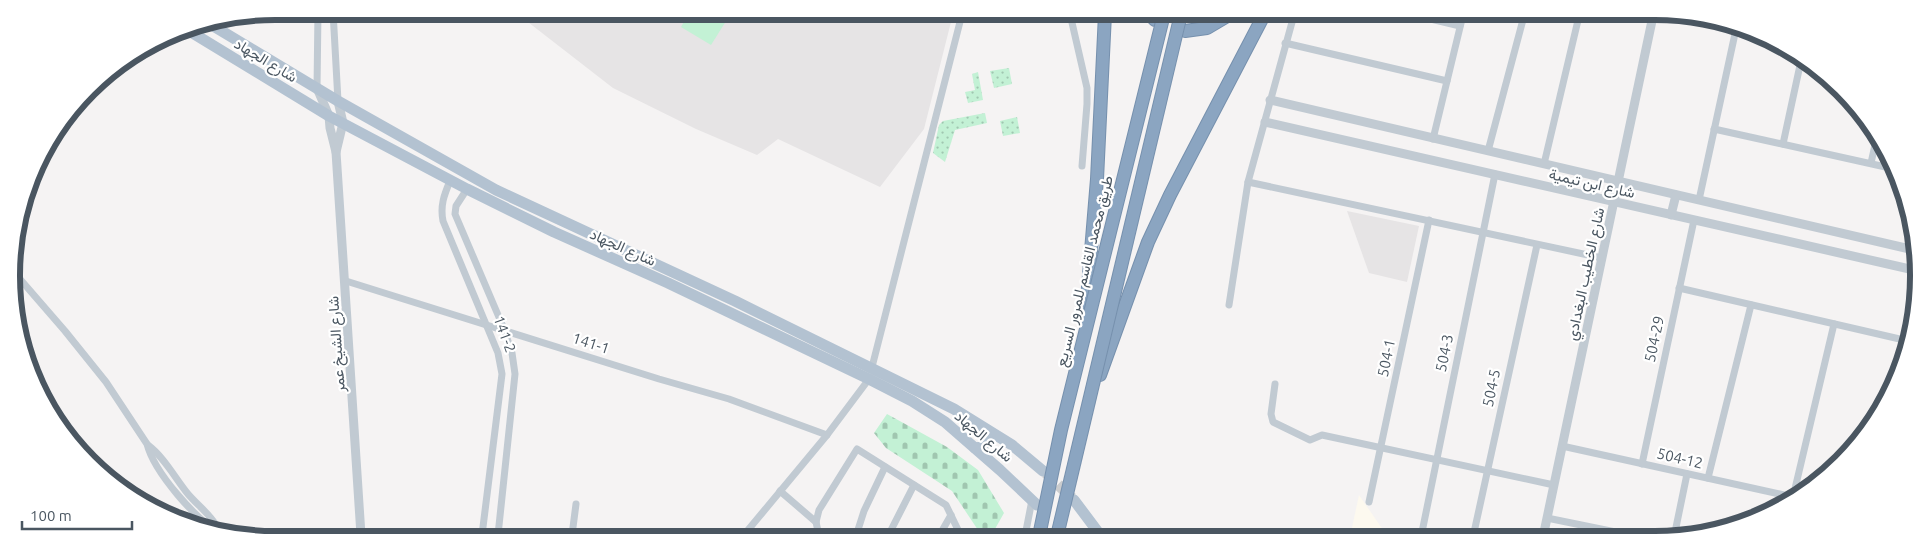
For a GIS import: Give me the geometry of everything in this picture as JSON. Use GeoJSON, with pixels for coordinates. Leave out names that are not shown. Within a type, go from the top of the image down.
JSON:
{"type":"FeatureCollection","features":[{"type":"Feature","properties":{"kind":"highway"},"geometry":{"type":"LineString","coordinates":[[1083,340],[1092,256],[1105,20]]}},
{"type":"Feature","properties":{"kind":"highway","name":"طريق محمد القاسم للمرور السريع"},"geometry":{"type":"LineString","coordinates":[[1040,531],[1061,430],[1155,20]]}},
{"type":"Feature","properties":{"kind":"highway"},"geometry":{"type":"LineString","coordinates":[[1063,531],[1088,405],[1180,20]]}},
{"type":"Feature","properties":{"kind":"highway"},"geometry":{"type":"LineString","coordinates":[[1185,31],[1207,28],[1221,20]]}},
{"type":"Feature","properties":{"kind":"highway"},"geometry":{"type":"LineString","coordinates":[[1088,405],[1148,242],[1170,195],[1261,20]]}},
{"type":"Feature","properties":{"kind":"main road","name":"شارع الجهاد"},"geometry":{"type":"LineString","coordinates":[[216,27],[338,101],[496,190],[669,277],[870,373],[954,409],[1012,445],[1043,471]]}},
{"type":"Feature","properties":{"kind":"main road","name":"شارع الجهاد"},"geometry":{"type":"LineString","coordinates":[[194,34],[329,116],[466,190],[554,232],[669,277]]}},
{"type":"Feature","properties":{"kind":"main road","name":"شارع الجهاد"},"geometry":{"type":"LineString","coordinates":[[870,373],[944,422],[1035,502]]}},
{"type":"Feature","properties":{"kind":"main road"},"geometry":{"type":"LineString","coordinates":[[975,448],[982,447],[987,442],[986,430]]}},
{"type":"Feature","properties":{"kind":"main road"},"geometry":{"type":"LineString","coordinates":[[1074,500],[1097,531]]}},
{"type":"Feature","properties":{"kind":"street"},"geometry":{"type":"LineString","coordinates":[[317,88],[318,20]]}},
{"type":"Feature","properties":{"kind":"street"},"geometry":{"type":"LineString","coordinates":[[333,20],[338,101]]}},
{"type":"Feature","properties":{"kind":"street"},"geometry":{"type":"LineString","coordinates":[[747,531],[827,435],[870,373],[960,20]]}},
{"type":"Feature","properties":{"kind":"street"},"geometry":{"type":"LineString","coordinates":[[1071,20],[1087,88],[1082,166]]}},
{"type":"Feature","properties":{"kind":"street"},"geometry":{"type":"LineString","coordinates":[[1229,305],[1248,182],[1292,20]]}},
{"type":"Feature","properties":{"kind":"street"},"geometry":{"type":"LineString","coordinates":[[1435,20],[1460,26]]}},
{"type":"Feature","properties":{"kind":"street"},"geometry":{"type":"LineString","coordinates":[[1433,139],[1462,20]]}},
{"type":"Feature","properties":{"kind":"street"},"geometry":{"type":"LineString","coordinates":[[1488,152],[1523,20]]}},
{"type":"Feature","properties":{"kind":"street"},"geometry":{"type":"LineString","coordinates":[[1544,164],[1578,20]]}},
{"type":"Feature","properties":{"kind":"street","name":"شارع الخطيب البغدادي"},"geometry":{"type":"LineString","coordinates":[[1544,531],[1652,20]]}},
{"type":"Feature","properties":{"kind":"street"},"geometry":{"type":"LineString","coordinates":[[1699,200],[1735,33]]}},
{"type":"Feature","properties":{"kind":"street"},"geometry":{"type":"LineString","coordinates":[[1285,43],[1447,81]]}},
{"type":"Feature","properties":{"kind":"street"},"geometry":{"type":"LineString","coordinates":[[1783,144],[1800,66]]}},
{"type":"Feature","properties":{"kind":"street","name":"شارع الشيخ عمر"},"geometry":{"type":"LineString","coordinates":[[317,88],[329,116],[336,152],[346,281],[361,531]]}},
{"type":"Feature","properties":{"kind":"street","name":"شارع ابن تيمية"},"geometry":{"type":"LineString","coordinates":[[1270,100],[1908,249]]}},
{"type":"Feature","properties":{"kind":"street","name":"شارع الشيخ عمر"},"geometry":{"type":"LineString","coordinates":[[336,152],[343,123],[338,101]]}},
{"type":"Feature","properties":{"kind":"street","name":"شارع ابن تيمية"},"geometry":{"type":"LineString","coordinates":[[1265,122],[1910,269]]}},
{"type":"Feature","properties":{"kind":"street"},"geometry":{"type":"LineString","coordinates":[[1714,129],[1886,167]]}},
{"type":"Feature","properties":{"kind":"street"},"geometry":{"type":"LineString","coordinates":[[1871,163],[1875,146]]}},
{"type":"Feature","properties":{"kind":"street","name":"504-3"},"geometry":{"type":"LineString","coordinates":[[1421,531],[1494,174]]}},
{"type":"Feature","properties":{"kind":"street","name":"141-2"},"geometry":{"type":"LineString","coordinates":[[450,181],[442,200],[444,221],[498,352],[502,374],[482,531]]}},
{"type":"Feature","properties":{"kind":"street"},"geometry":{"type":"LineString","coordinates":[[1248,182],[1602,258]]}},
{"type":"Feature","properties":{"kind":"street","name":"141-2"},"geometry":{"type":"LineString","coordinates":[[466,190],[456,206],[455,214],[504,329],[512,353],[515,374],[498,531]]}},
{"type":"Feature","properties":{"kind":"street"},"geometry":{"type":"LineString","coordinates":[[1671,215],[1676,195]]}},
{"type":"Feature","properties":{"kind":"street","name":"504-1"},"geometry":{"type":"LineString","coordinates":[[1369,502],[1429,220]]}},
{"type":"Feature","properties":{"kind":"street","name":"504-29"},"geometry":{"type":"LineString","coordinates":[[1642,464],[1694,220]]}},
{"type":"Feature","properties":{"kind":"street","name":"504-5"},"geometry":{"type":"LineString","coordinates":[[1474,531],[1537,245]]}},
{"type":"Feature","properties":{"kind":"street"},"geometry":{"type":"LineString","coordinates":[[20,280],[122,404],[173,489],[205,521]]}},
{"type":"Feature","properties":{"kind":"street","name":"141-1"},"geometry":{"type":"LineString","coordinates":[[346,281],[729,399],[827,435]]}},
{"type":"Feature","properties":{"kind":"street"},"geometry":{"type":"LineString","coordinates":[[1679,288],[1902,339]]}},
{"type":"Feature","properties":{"kind":"street"},"geometry":{"type":"LineString","coordinates":[[1708,478],[1751,305]]}},
{"type":"Feature","properties":{"kind":"street"},"geometry":{"type":"LineString","coordinates":[[1795,489],[1834,324]]}},
{"type":"Feature","properties":{"kind":"street"},"geometry":{"type":"LineString","coordinates":[[1275,384],[1272,422],[1310,440],[1322,435],[1554,485]]}},
{"type":"Feature","properties":{"kind":"street"},"geometry":{"type":"LineString","coordinates":[[147,444],[156,452],[189,496],[216,524]]}},
{"type":"Feature","properties":{"kind":"street","name":"504-12"},"geometry":{"type":"LineString","coordinates":[[1562,446],[1785,495]]}},
{"type":"Feature","properties":{"kind":"street"},"geometry":{"type":"LineString","coordinates":[[818,531],[816,522],[819,510],[857,449],[946,505],[959,531]]}},
{"type":"Feature","properties":{"kind":"street"},"geometry":{"type":"LineString","coordinates":[[858,531],[864,511],[885,467]]}},
{"type":"Feature","properties":{"kind":"street"},"geometry":{"type":"LineString","coordinates":[[1676,530],[1688,474]]}},
{"type":"Feature","properties":{"kind":"street"},"geometry":{"type":"LineString","coordinates":[[891,531],[914,485]]}},
{"type":"Feature","properties":{"kind":"street"},"geometry":{"type":"LineString","coordinates":[[780,491],[816,522]]}},
{"type":"Feature","properties":{"kind":"street"},"geometry":{"type":"LineString","coordinates":[[1026,531],[1035,502]]}},
{"type":"Feature","properties":{"kind":"street"},"geometry":{"type":"LineString","coordinates":[[573,531],[576,504]]}},
{"type":"Feature","properties":{"kind":"street"},"geometry":{"type":"LineString","coordinates":[[943,531],[951,515]]}},
{"type":"Feature","properties":{"kind":"street"},"geometry":{"type":"LineString","coordinates":[[1547,518],[1605,531]]}},
{"type":"Feature","properties":{"kind":"shaded area"},"geometry":{"type":"Polygon","coordinates":[[[525,20],[951,20],[924,129],[880,187],[778,139],[757,155],[696,129],[613,88],[525,20]]]}},
{"type":"Feature","properties":{"kind":"shaded area"},"geometry":{"type":"Polygon","coordinates":[[[1347,211],[1419,226],[1407,282],[1369,273],[1347,211]]]}},
{"type":"Feature","properties":{"kind":"shaded area"},"geometry":{"type":"Polygon","coordinates":[[[1359,495],[1384,531],[1351,531],[1359,495]]]}},
{"type":"Feature","properties":{"kind":"green space"},"geometry":{"type":"Polygon","coordinates":[[[685,20],[727,20],[711,45],[681,27],[685,20]]]}},
{"type":"Feature","properties":{"kind":"green space"},"geometry":{"type":"Polygon","coordinates":[[[1009,68],[1012,84],[994,88],[990,71],[1009,68]]]}},
{"type":"Feature","properties":{"kind":"green space"},"geometry":{"type":"Polygon","coordinates":[[[978,72],[983,100],[968,103],[965,92],[975,90],[972,74],[978,72]]]}},
{"type":"Feature","properties":{"kind":"green space"},"geometry":{"type":"Polygon","coordinates":[[[985,113],[987,123],[955,130],[945,162],[933,153],[939,125],[943,121],[985,113]]]}},
{"type":"Feature","properties":{"kind":"green space"},"geometry":{"type":"Polygon","coordinates":[[[1017,117],[1020,133],[1003,136],[1000,121],[1017,117]]]}},
{"type":"Feature","properties":{"kind":"green space"},"geometry":{"type":"Polygon","coordinates":[[[887,414],[947,447],[978,470],[1004,513],[994,531],[979,531],[952,491],[886,448],[874,433],[887,414]]]}},
{"type":"Feature","properties":{"kind":"tunnel"},"geometry":{"type":"LineString","coordinates":[[1046,473],[1072,498]]}}]}
